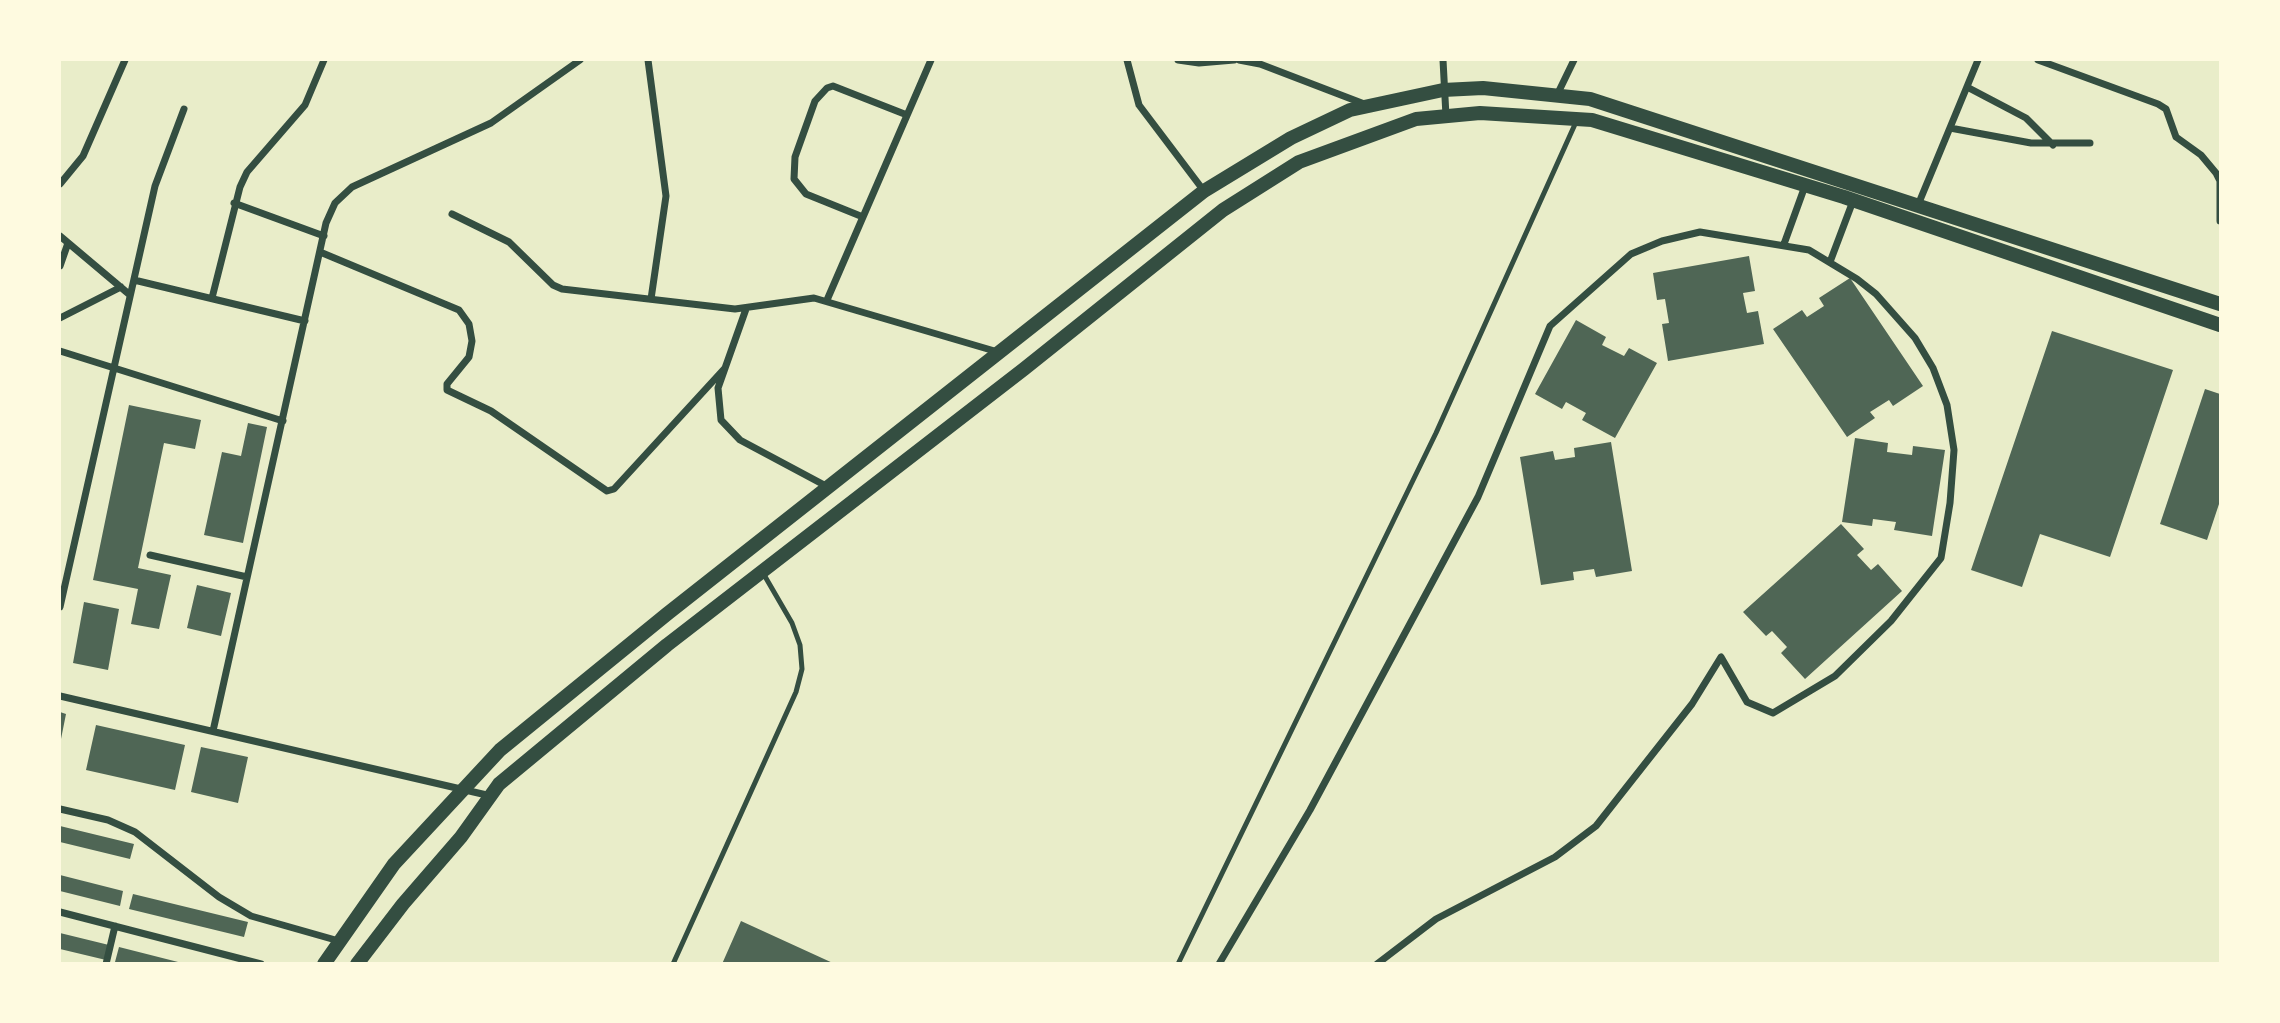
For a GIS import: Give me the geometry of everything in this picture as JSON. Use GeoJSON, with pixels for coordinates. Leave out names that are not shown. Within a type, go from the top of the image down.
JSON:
{"type":"FeatureCollection","features":[{"type":"Feature","properties":{"kind":"main road"},"geometry":{"type":"LineString","coordinates":[[324,964],[394,864],[462,787],[500,750],[1204,191],[1291,138],[1350,110],[1443,90],[1483,88],[1590,99],[2221,304]]}},
{"type":"Feature","properties":{"kind":"main road"},"geometry":{"type":"LineString","coordinates":[[357,964],[499,784],[587,710],[1223,210],[1299,162],[1416,119],[1480,113],[1592,120],[1853,200],[2221,325]]}},
{"type":"Feature","properties":{"kind":"street"},"geometry":{"type":"LineString","coordinates":[[60,184],[83,156],[125,60]]}},
{"type":"Feature","properties":{"kind":"street"},"geometry":{"type":"LineString","coordinates":[[212,299],[234,203],[247,172],[305,105],[324,60]]}},
{"type":"Feature","properties":{"kind":"street"},"geometry":{"type":"LineString","coordinates":[[213,731],[320,252],[335,203],[352,187],[491,123],[580,60]]}},
{"type":"Feature","properties":{"kind":"street"},"geometry":{"type":"LineString","coordinates":[[648,60],[666,196],[651,299]]}},
{"type":"Feature","properties":{"kind":"street"},"geometry":{"type":"LineString","coordinates":[[827,300],[931,60]]}},
{"type":"Feature","properties":{"kind":"street"},"geometry":{"type":"LineString","coordinates":[[1127,60],[1139,104],[1204,191]]}},
{"type":"Feature","properties":{"kind":"street"},"geometry":{"type":"LineString","coordinates":[[1178,60],[1199,63],[1234,60]]}},
{"type":"Feature","properties":{"kind":"street"},"geometry":{"type":"LineString","coordinates":[[1239,60],[1259,64],[1370,106]]}},
{"type":"Feature","properties":{"kind":"street"},"geometry":{"type":"LineString","coordinates":[[1443,60],[1446,117]]}},
{"type":"Feature","properties":{"kind":"street"},"geometry":{"type":"LineString","coordinates":[[1557,95],[1574,60]]}},
{"type":"Feature","properties":{"kind":"street"},"geometry":{"type":"LineString","coordinates":[[1918,205],[1978,60]]}},
{"type":"Feature","properties":{"kind":"street"},"geometry":{"type":"LineString","coordinates":[[2038,60],[2166,109],[2176,137],[2201,155],[2217,173],[2220,181],[2221,221]]}},
{"type":"Feature","properties":{"kind":"street"},"geometry":{"type":"LineString","coordinates":[[863,217],[806,194],[794,180],[795,157],[815,101],[827,88],[833,86],[907,115]]}},
{"type":"Feature","properties":{"kind":"street"},"geometry":{"type":"LineString","coordinates":[[1967,87],[2026,118],[2053,145]]}},
{"type":"Feature","properties":{"kind":"street"},"geometry":{"type":"LineString","coordinates":[[60,607],[155,186],[184,109]]}},
{"type":"Feature","properties":{"kind":"street"},"geometry":{"type":"LineString","coordinates":[[1950,128],[2053,145],[2091,144]]}},
{"type":"Feature","properties":{"kind":"street"},"geometry":{"type":"LineString","coordinates":[[1784,244],[1805,185]]}},
{"type":"Feature","properties":{"kind":"street"},"geometry":{"type":"LineString","coordinates":[[1830,262],[1853,200]]}},
{"type":"Feature","properties":{"kind":"street"},"geometry":{"type":"LineString","coordinates":[[234,203],[324,236]]}},
{"type":"Feature","properties":{"kind":"street"},"geometry":{"type":"LineString","coordinates":[[452,214],[509,242],[553,285],[562,289],[746,309],[802,298],[827,300],[999,352]]}},
{"type":"Feature","properties":{"kind":"street"},"geometry":{"type":"LineString","coordinates":[[1219,964],[1310,810],[1478,497],[1550,326],[1631,254],[1662,241],[1700,232],[1784,244],[1809,250],[1830,262],[1876,294],[1915,338],[1933,368],[1947,405],[1954,450],[1950,503],[1941,558],[1891,621],[1835,676],[1773,713],[1747,702],[1721,657],[1685,713],[1597,826],[1555,856],[1436,919],[1377,964]]}},
{"type":"Feature","properties":{"kind":"street"},"geometry":{"type":"LineString","coordinates":[[60,236],[130,295]]}},
{"type":"Feature","properties":{"kind":"street"},"geometry":{"type":"LineString","coordinates":[[60,266],[68,243]]}},
{"type":"Feature","properties":{"kind":"street"},"geometry":{"type":"LineString","coordinates":[[320,252],[459,310],[469,324],[472,341],[469,357],[447,384],[447,390],[491,411],[607,491],[614,489],[725,369]]}},
{"type":"Feature","properties":{"kind":"street"},"geometry":{"type":"LineString","coordinates":[[134,280],[305,321]]}},
{"type":"Feature","properties":{"kind":"street"},"geometry":{"type":"LineString","coordinates":[[60,318],[121,287]]}},
{"type":"Feature","properties":{"kind":"street"},"geometry":{"type":"LineString","coordinates":[[746,309],[718,388],[720,420],[740,440],[829,487]]}},
{"type":"Feature","properties":{"kind":"street"},"geometry":{"type":"LineString","coordinates":[[60,351],[282,421]]}},
{"type":"Feature","properties":{"kind":"street"},"geometry":{"type":"LineString","coordinates":[[150,555],[247,577]]}},
{"type":"Feature","properties":{"kind":"street"},"geometry":{"type":"LineString","coordinates":[[60,696],[462,787],[491,796]]}},
{"type":"Feature","properties":{"kind":"street"},"geometry":{"type":"LineString","coordinates":[[60,809],[108,820],[129,829],[219,897],[251,916],[339,941]]}},
{"type":"Feature","properties":{"kind":"street"},"geometry":{"type":"LineString","coordinates":[[60,912],[261,964]]}},
{"type":"Feature","properties":{"kind":"street"},"geometry":{"type":"LineString","coordinates":[[106,964],[115,926]]}},
{"type":"Feature","properties":{"kind":"lane"},"geometry":{"type":"LineString","coordinates":[[1178,964],[1436,433],[1577,119]]}},
{"type":"Feature","properties":{"kind":"lane"},"geometry":{"type":"LineString","coordinates":[[673,964],[796,692],[802,669],[800,645],[792,622],[762,571]]}},
{"type":"Feature","properties":{"kind":"building"},"geometry":{"type":"Polygon","coordinates":[[[1749,256],[1755,291],[1743,293],[1747,313],[1758,311],[1764,344],[1668,361],[1662,324],[1669,323],[1665,299],[1657,300],[1653,273],[1749,256]]]}},
{"type":"Feature","properties":{"kind":"building"},"geometry":{"type":"Polygon","coordinates":[[[1850,278],[1923,386],[1893,406],[1889,400],[1870,412],[1875,418],[1847,437],[1773,329],[1802,310],[1807,317],[1824,306],[1819,298],[1850,278]]]}},
{"type":"Feature","properties":{"kind":"building"},"geometry":{"type":"Polygon","coordinates":[[[1576,320],[1606,337],[1602,345],[1624,356],[1629,348],[1657,363],[1615,438],[1582,420],[1586,413],[1566,402],[1562,409],[1535,394],[1576,320]]]}},
{"type":"Feature","properties":{"kind":"building"},"geometry":{"type":"Polygon","coordinates":[[[2052,331],[2173,370],[2110,557],[2040,534],[2022,587],[1971,570],[2052,331]]]}},
{"type":"Feature","properties":{"kind":"building"},"geometry":{"type":"Polygon","coordinates":[[[2205,389],[2220,394],[2220,501],[2207,540],[2160,524],[2205,389]]]}},
{"type":"Feature","properties":{"kind":"building"},"geometry":{"type":"Polygon","coordinates":[[[129,405],[201,420],[195,449],[164,443],[138,568],[171,575],[159,629],[131,624],[138,589],[93,580],[129,405]]]}},
{"type":"Feature","properties":{"kind":"building"},"geometry":{"type":"Polygon","coordinates":[[[248,423],[267,427],[243,543],[204,535],[222,452],[241,456],[248,423]]]}},
{"type":"Feature","properties":{"kind":"building"},"geometry":{"type":"Polygon","coordinates":[[[1855,438],[1888,443],[1887,452],[1912,455],[1913,446],[1945,450],[1932,536],[1894,530],[1896,522],[1873,519],[1872,526],[1842,522],[1855,438]]]}},
{"type":"Feature","properties":{"kind":"building"},"geometry":{"type":"Polygon","coordinates":[[[1611,442],[1632,571],[1596,577],[1594,569],[1573,572],[1574,580],[1541,585],[1520,457],[1553,451],[1555,460],[1575,457],[1574,448],[1611,442]]]}},
{"type":"Feature","properties":{"kind":"building"},"geometry":{"type":"Polygon","coordinates":[[[1841,524],[1864,549],[1857,555],[1871,570],[1878,564],[1902,591],[1805,679],[1781,653],[1787,647],[1772,631],[1766,636],[1743,612],[1841,524]]]}},
{"type":"Feature","properties":{"kind":"building"},"geometry":{"type":"Polygon","coordinates":[[[197,585],[231,593],[221,636],[187,628],[197,585]]]}},
{"type":"Feature","properties":{"kind":"building"},"geometry":{"type":"Polygon","coordinates":[[[84,602],[119,609],[108,670],[73,663],[84,602]]]}},
{"type":"Feature","properties":{"kind":"building"},"geometry":{"type":"Polygon","coordinates":[[[60,712],[66,714],[61,739],[60,739],[60,712]]]}},
{"type":"Feature","properties":{"kind":"building"},"geometry":{"type":"Polygon","coordinates":[[[96,725],[185,745],[175,790],[86,770],[96,725]]]}},
{"type":"Feature","properties":{"kind":"building"},"geometry":{"type":"Polygon","coordinates":[[[201,747],[248,757],[238,803],[191,792],[201,747]]]}},
{"type":"Feature","properties":{"kind":"building"},"geometry":{"type":"Polygon","coordinates":[[[60,826],[134,844],[130,859],[60,842],[60,826]]]}},
{"type":"Feature","properties":{"kind":"building"},"geometry":{"type":"Polygon","coordinates":[[[60,875],[123,891],[120,906],[60,891],[60,875]]]}},
{"type":"Feature","properties":{"kind":"building"},"geometry":{"type":"Polygon","coordinates":[[[133,894],[248,922],[244,937],[129,909],[133,894]]]}},
{"type":"Feature","properties":{"kind":"building"},"geometry":{"type":"Polygon","coordinates":[[[741,921],[835,964],[722,964],[741,921]]]}},
{"type":"Feature","properties":{"kind":"building"},"geometry":{"type":"Polygon","coordinates":[[[60,933],[109,945],[106,960],[60,949],[60,933]]]}},
{"type":"Feature","properties":{"kind":"building"},"geometry":{"type":"Polygon","coordinates":[[[119,947],[182,963],[182,964],[115,962],[119,947]]]}}]}
